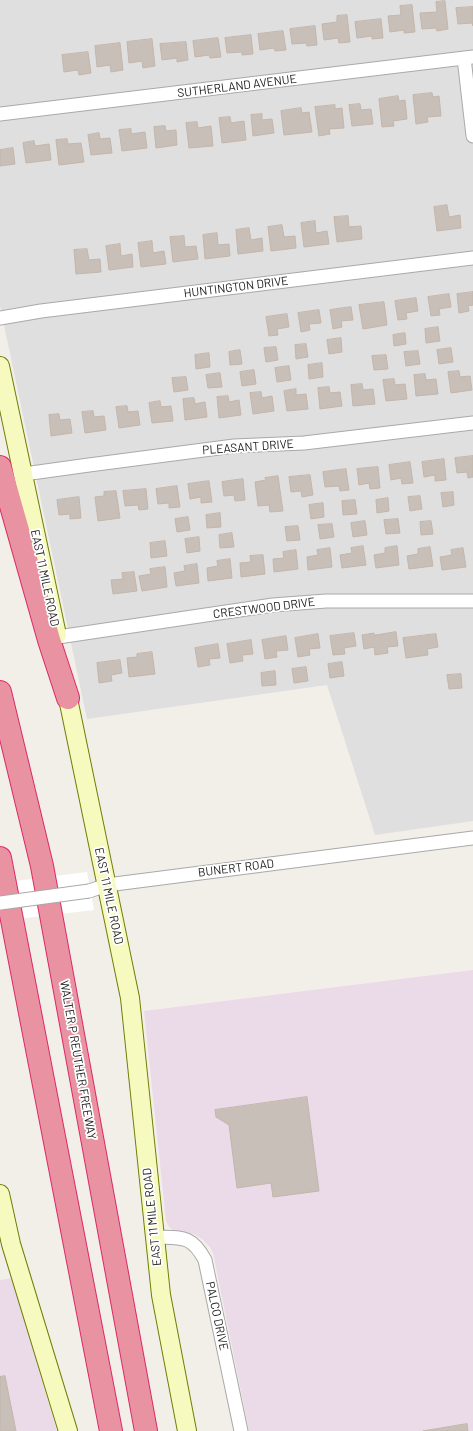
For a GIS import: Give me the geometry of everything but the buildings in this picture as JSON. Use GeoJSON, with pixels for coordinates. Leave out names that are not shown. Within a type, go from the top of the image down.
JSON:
{"type":"FeatureCollection","features":[{"type":"Feature","properties":{"kind":"highway"},"geometry":{"type":"LineString","coordinates":[[0,467],[49,640],[68,698]]}},
{"type":"Feature","properties":{"kind":"highway","name":"WALTER P REUTHER FREEWAY"},"geometry":{"type":"LineString","coordinates":[[0,692],[42,866],[146,1431]]}},
{"type":"Feature","properties":{"kind":"highway"},"geometry":{"type":"LineString","coordinates":[[0,858],[111,1431]]}},
{"type":"Feature","properties":{"kind":"main road","name":"EAST 11 MILE ROAD"},"geometry":{"type":"LineString","coordinates":[[0,366],[58,637],[68,698],[130,998],[161,1295],[187,1431]]}},
{"type":"Feature","properties":{"kind":"main road"},"geometry":{"type":"LineString","coordinates":[[0,1194],[11,1244],[68,1431]]}},
{"type":"Feature","properties":{"kind":"street","name":"SUTHERLAND AVENUE"},"geometry":{"type":"LineString","coordinates":[[0,114],[468,58]]}},
{"type":"Feature","properties":{"kind":"street"},"geometry":{"type":"LineString","coordinates":[[468,58],[473,136]]}},
{"type":"Feature","properties":{"kind":"street","name":"HUNTINGTON DRIVE"},"geometry":{"type":"LineString","coordinates":[[0,318],[41,311],[473,258]]}},
{"type":"Feature","properties":{"kind":"street","name":"PLEASANT DRIVE"},"geometry":{"type":"LineString","coordinates":[[24,474],[234,446],[304,443],[473,422]]}},
{"type":"Feature","properties":{"kind":"street","name":"CRESTWOOD DRIVE"},"geometry":{"type":"LineString","coordinates":[[58,637],[273,605],[326,601],[473,601]]}},
{"type":"Feature","properties":{"kind":"street","name":"BUNERT ROAD"},"geometry":{"type":"LineString","coordinates":[[0,903],[89,891],[107,885],[473,838]]}},
{"type":"Feature","properties":{"kind":"street","name":"PALCO DRIVE"},"geometry":{"type":"LineString","coordinates":[[154,1237],[178,1238],[190,1241],[198,1247],[205,1260],[241,1431]]}},
{"type":"Feature","properties":{"kind":"shaded area"},"geometry":{"type":"Polygon","coordinates":[[[0,0],[473,0],[473,821],[375,835],[327,685],[87,719],[0,306],[0,0]]]}},
{"type":"Feature","properties":{"kind":"shaded area"},"geometry":{"type":"Polygon","coordinates":[[[473,970],[473,1431],[249,1431],[213,1253],[210,1247],[202,1239],[194,1234],[173,1230],[169,1227],[166,1221],[144,1011],[473,970]]]}},
{"type":"Feature","properties":{"kind":"shaded area"},"geometry":{"type":"Polygon","coordinates":[[[12,1278],[57,1431],[0,1431],[0,1280],[12,1278]]]}},
{"type":"Feature","properties":{"kind":"pier"},"geometry":{"type":"Polygon","coordinates":[[[87,872],[94,910],[0,921],[0,883],[87,872]]]}}]}
